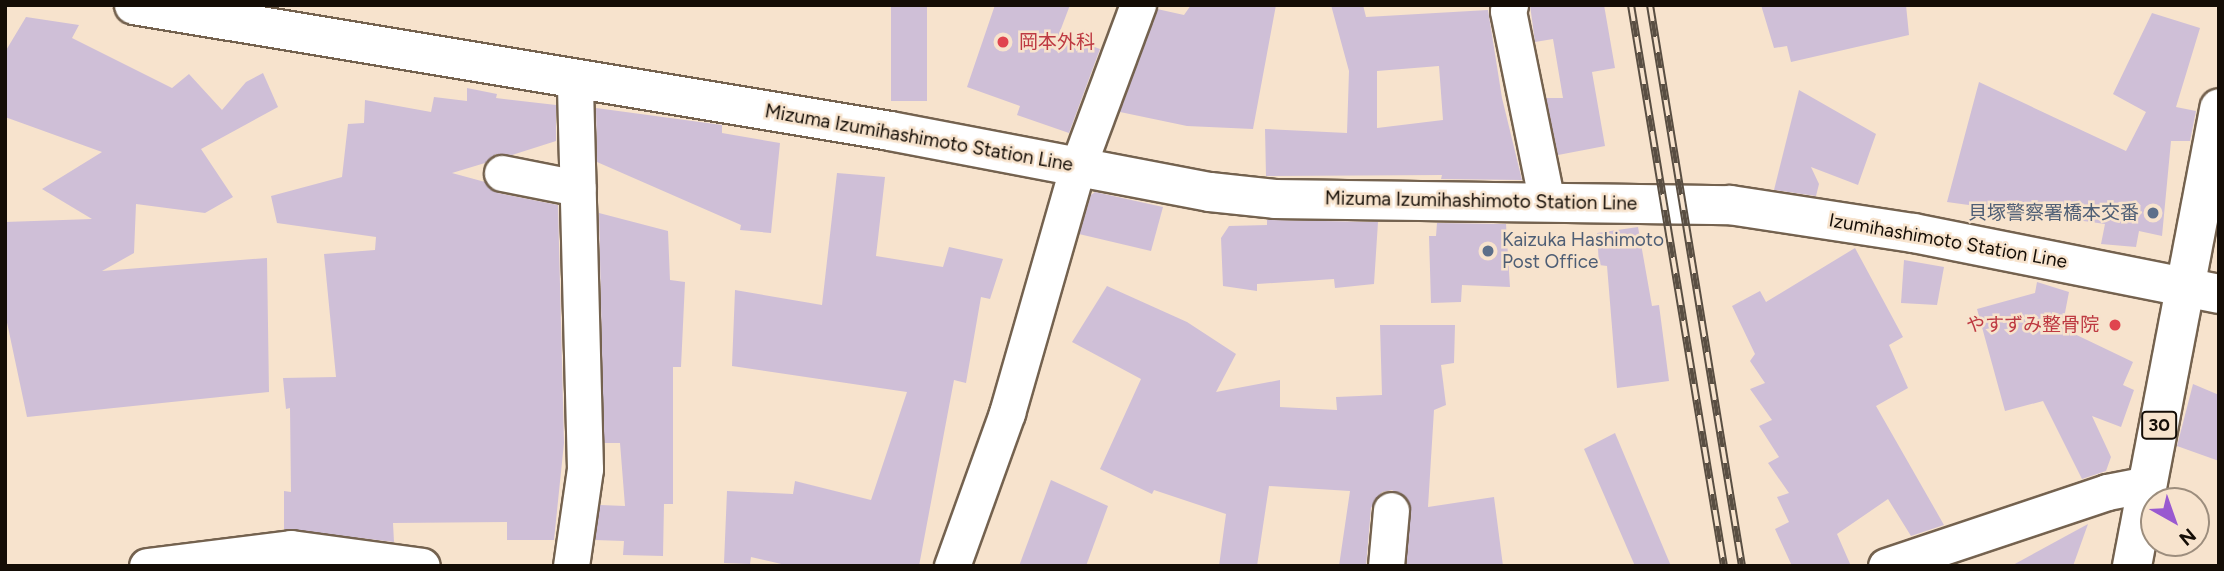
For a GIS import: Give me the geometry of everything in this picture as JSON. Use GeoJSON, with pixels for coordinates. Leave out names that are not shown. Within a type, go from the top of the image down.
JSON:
{"type":"FeatureCollection","features":[{"type":"Feature","properties":{"kind":"main road","name":"Mizuma Izumihashimoto Station Line"},"geometry":{"type":"LineString","coordinates":[[134,5],[575,78],[1078,166],[1210,192],[1275,199],[1709,204]]}},
{"type":"Feature","properties":{"kind":"main road","name":"30"},"geometry":{"type":"LineString","coordinates":[[2132,566],[2148,484],[2202,290],[2219,108]]}},
{"type":"Feature","properties":{"kind":"main road","name":"Izumihashimoto Station Line"},"geometry":{"type":"LineString","coordinates":[[1709,204],[1914,233],[2202,290]]}},
{"type":"Feature","properties":{"kind":"street"},"geometry":{"type":"LineString","coordinates":[[952,566],[1007,413],[1078,166],[1138,5]]}},
{"type":"Feature","properties":{"kind":"street"},"geometry":{"type":"LineString","coordinates":[[1510,5],[1508,11],[1547,202]]}},
{"type":"Feature","properties":{"kind":"street"},"geometry":{"type":"LineString","coordinates":[[571,566],[585,469],[575,78]]}},
{"type":"Feature","properties":{"kind":"street"},"geometry":{"type":"LineString","coordinates":[[502,173],[578,187]]}},
{"type":"Feature","properties":{"kind":"street"},"geometry":{"type":"LineString","coordinates":[[1885,566],[2107,492],[2148,484]]}},
{"type":"Feature","properties":{"kind":"street"},"geometry":{"type":"LineString","coordinates":[[1386,566],[1391,510]]}},
{"type":"Feature","properties":{"kind":"street"},"geometry":{"type":"LineString","coordinates":[[146,566],[291,548],[422,566]]}},
{"type":"Feature","properties":{"kind":"street"},"geometry":{"type":"LineString","coordinates":[[588,566],[602,566]]}},
{"type":"Feature","properties":{"kind":"building"},"geometry":{"type":"Polygon","coordinates":[[[891,5],[927,5],[927,101],[891,101],[891,5]]]}},
{"type":"Feature","properties":{"kind":"building"},"geometry":{"type":"Polygon","coordinates":[[[995,5],[1070,5],[1059,34],[1100,49],[1069,133],[1017,115],[1020,106],[967,87],[995,5]]]}},
{"type":"Feature","properties":{"kind":"building"},"geometry":{"type":"Polygon","coordinates":[[[1191,5],[1276,5],[1253,129],[1187,126],[1120,112],[1157,9],[1184,15],[1191,5]]]}},
{"type":"Feature","properties":{"kind":"building"},"geometry":{"type":"Polygon","coordinates":[[[1331,5],[1363,5],[1366,17],[1488,10],[1502,98],[1522,180],[1441,179],[1442,175],[1266,176],[1265,129],[1347,133],[1349,71],[1331,5]],[[1439,66],[1377,71],[1377,128],[1443,120],[1439,66]]]}},
{"type":"Feature","properties":{"kind":"building"},"geometry":{"type":"Polygon","coordinates":[[[1530,5],[1604,5],[1615,68],[1592,72],[1605,146],[1558,155],[1546,98],[1563,98],[1553,39],[1535,42],[1530,5]]]}},
{"type":"Feature","properties":{"kind":"building"},"geometry":{"type":"Polygon","coordinates":[[[1761,5],[1906,5],[1909,35],[1791,62],[1787,46],[1774,48],[1761,5]]]}},
{"type":"Feature","properties":{"kind":"building"},"geometry":{"type":"Polygon","coordinates":[[[2152,13],[2200,28],[2176,107],[2196,111],[2190,141],[2171,141],[2162,236],[2139,231],[2136,247],[2101,244],[2105,224],[1947,202],[1979,82],[2126,151],[2146,112],[2113,94],[2152,13]]]}},
{"type":"Feature","properties":{"kind":"building"},"geometry":{"type":"Polygon","coordinates":[[[26,17],[79,25],[72,38],[172,88],[189,74],[222,110],[246,82],[263,73],[278,107],[201,149],[233,197],[205,213],[136,204],[134,253],[102,271],[267,258],[269,392],[27,417],[5,313],[5,222],[92,219],[42,189],[102,152],[5,117],[5,52],[26,17]]]}},
{"type":"Feature","properties":{"kind":"building"},"geometry":{"type":"Polygon","coordinates":[[[467,88],[497,94],[496,98],[556,105],[556,141],[512,155],[496,154],[485,163],[452,173],[485,182],[498,193],[558,205],[564,443],[554,540],[507,540],[507,522],[393,523],[394,542],[284,529],[284,491],[291,492],[290,408],[286,409],[283,378],[336,377],[324,254],[375,250],[376,237],[277,223],[271,196],[342,177],[348,124],[364,123],[365,100],[431,112],[434,97],[467,101],[467,88]]]}},
{"type":"Feature","properties":{"kind":"building"},"geometry":{"type":"Polygon","coordinates":[[[1799,90],[1876,134],[1858,185],[1811,167],[1819,184],[1816,196],[1774,190],[1799,90]]]}},
{"type":"Feature","properties":{"kind":"building"},"geometry":{"type":"Polygon","coordinates":[[[596,108],[722,125],[722,133],[780,143],[771,233],[740,230],[741,225],[597,162],[596,108]]]}},
{"type":"Feature","properties":{"kind":"building"},"geometry":{"type":"Polygon","coordinates":[[[837,173],[885,177],[876,256],[943,267],[949,247],[1003,259],[990,299],[981,297],[966,383],[954,380],[919,566],[790,566],[751,557],[750,564],[724,563],[727,491],[793,494],[795,481],[871,500],[907,392],[732,366],[735,290],[822,305],[837,173]]]}},
{"type":"Feature","properties":{"kind":"building"},"geometry":{"type":"Polygon","coordinates":[[[1095,192],[1163,207],[1151,251],[1079,234],[1091,195],[1095,192]]]}},
{"type":"Feature","properties":{"kind":"building"},"geometry":{"type":"Polygon","coordinates":[[[599,213],[668,231],[670,280],[685,282],[681,367],[673,367],[673,504],[664,504],[663,556],[623,555],[624,541],[595,540],[600,505],[625,506],[620,443],[604,443],[599,213]]]}},
{"type":"Feature","properties":{"kind":"building"},"geometry":{"type":"Polygon","coordinates":[[[1267,220],[1378,222],[1374,284],[1335,288],[1334,279],[1257,284],[1257,291],[1223,286],[1221,238],[1229,226],[1267,225],[1267,220]]]}},
{"type":"Feature","properties":{"kind":"building"},"geometry":{"type":"Polygon","coordinates":[[[1437,223],[1506,224],[1510,287],[1462,285],[1461,302],[1431,303],[1429,236],[1436,236],[1437,223]]]}},
{"type":"Feature","properties":{"kind":"building"},"geometry":{"type":"Polygon","coordinates":[[[1638,227],[1652,306],[1659,305],[1669,381],[1617,388],[1607,266],[1599,265],[1597,233],[1638,227]]]}},
{"type":"Feature","properties":{"kind":"building"},"geometry":{"type":"Polygon","coordinates":[[[1855,248],[1903,337],[1889,345],[1908,388],[1876,406],[1944,525],[1911,536],[1888,499],[1837,534],[1851,566],[1792,566],[1775,529],[1789,522],[1777,497],[1789,493],[1768,463],[1779,457],[1759,426],[1772,420],[1750,389],[1765,383],[1750,361],[1755,354],[1732,306],[1760,291],[1766,302],[1855,248]]]}},
{"type":"Feature","properties":{"kind":"building"},"geometry":{"type":"Polygon","coordinates":[[[1904,260],[1944,267],[1937,305],[1901,303],[1904,260]]]}},
{"type":"Feature","properties":{"kind":"building"},"geometry":{"type":"Polygon","coordinates":[[[2037,282],[2069,292],[2062,328],[2133,362],[2123,385],[2134,390],[2121,427],[2092,416],[2111,457],[2106,471],[2082,479],[2043,401],[2005,411],[1977,309],[2035,293],[2037,282]]]}},
{"type":"Feature","properties":{"kind":"building"},"geometry":{"type":"Polygon","coordinates":[[[1107,286],[1187,322],[1236,354],[1216,392],[1280,380],[1280,407],[1337,410],[1336,397],[1382,395],[1380,325],[1455,325],[1454,363],[1441,365],[1446,405],[1434,410],[1428,507],[1494,497],[1503,566],[1406,566],[1409,502],[1392,490],[1382,492],[1371,508],[1366,566],[1339,566],[1350,491],[1269,486],[1257,566],[1219,566],[1226,514],[1154,490],[1152,494],[1100,469],[1141,379],[1072,342],[1107,286]]]}},
{"type":"Feature","properties":{"kind":"building"},"geometry":{"type":"Polygon","coordinates":[[[2193,384],[2219,395],[2219,461],[2177,446],[2193,384]]]}},
{"type":"Feature","properties":{"kind":"building"},"geometry":{"type":"Polygon","coordinates":[[[1615,433],[1671,566],[1635,566],[1584,449],[1615,433]]]}},
{"type":"Feature","properties":{"kind":"building"},"geometry":{"type":"Polygon","coordinates":[[[1051,480],[1108,506],[1086,566],[1019,566],[1051,480]]]}},
{"type":"Feature","properties":{"kind":"building"},"geometry":{"type":"Polygon","coordinates":[[[2088,524],[2073,566],[2011,566],[2088,524]]]}},
{"type":"Feature","properties":{"kind":"railway"},"geometry":{"type":"LineString","coordinates":[[1631,5],[1724,566]]}},
{"type":"Feature","properties":{"kind":"railway"},"geometry":{"type":"LineString","coordinates":[[1650,5],[1742,566]]}},
{"type":"Feature","properties":{"kind":"place","name":"岡本外科"},"geometry":{"type":"Point","coordinates":[1003,42]}},
{"type":"Feature","properties":{"kind":"place","name":"貝塚警察署橋本交番"},"geometry":{"type":"Point","coordinates":[2153,213]}},
{"type":"Feature","properties":{"kind":"place","name":"Kaizuka Hashimoto Post Office"},"geometry":{"type":"Point","coordinates":[1488,251]}},
{"type":"Feature","properties":{"kind":"place","name":"やすずみ整骨院"},"geometry":{"type":"Point","coordinates":[2115,325]}}]}
